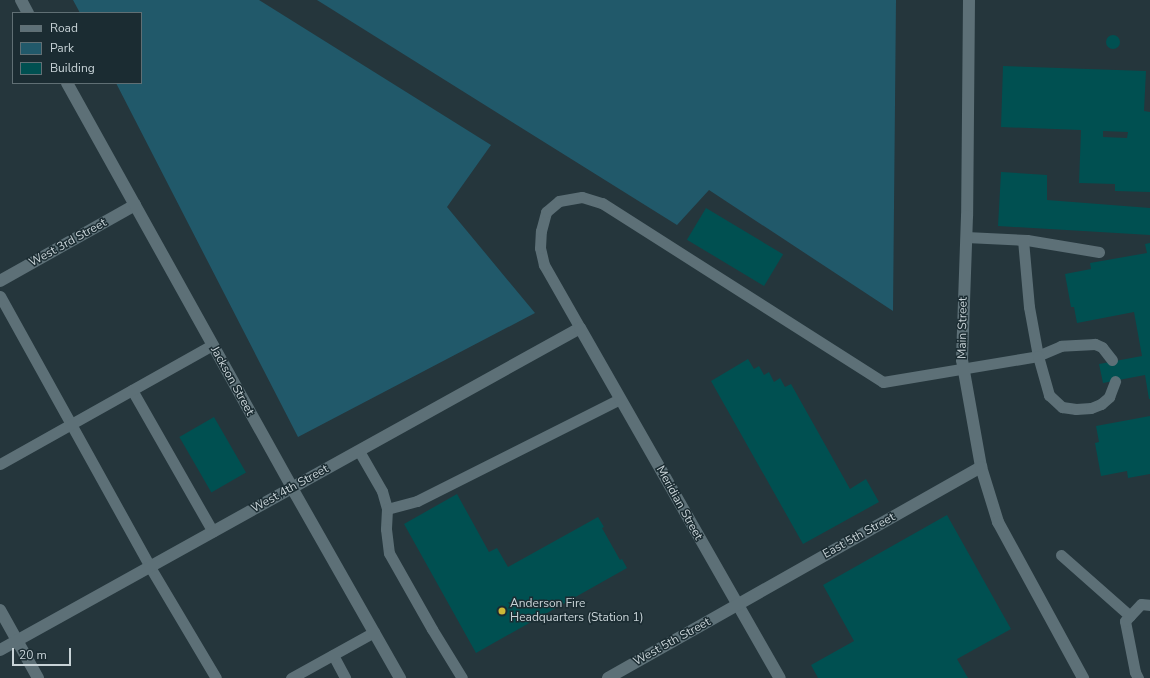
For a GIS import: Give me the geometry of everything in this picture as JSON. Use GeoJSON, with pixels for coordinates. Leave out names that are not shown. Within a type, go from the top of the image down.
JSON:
{"type":"FeatureCollection","features":[{"type":"Feature","properties":{"kind":"street"},"geometry":{"type":"LineString","coordinates":[[20,0],[27,12]]}},
{"type":"Feature","properties":{"kind":"street","name":"Main Street"},"geometry":{"type":"LineString","coordinates":[[969,0],[963,368],[981,467],[998,522],[1083,678]]}},
{"type":"Feature","properties":{"kind":"street","name":"Jackson Street"},"geometry":{"type":"LineString","coordinates":[[68,84],[292,488],[400,678]]}},
{"type":"Feature","properties":{"kind":"street","name":"West 3rd Street"},"geometry":{"type":"LineString","coordinates":[[0,281],[135,205]]}},
{"type":"Feature","properties":{"kind":"street","name":"Meridian Street"},"geometry":{"type":"LineString","coordinates":[[580,328],[780,678]]}},
{"type":"Feature","properties":{"kind":"street","name":"West 4th Street"},"geometry":{"type":"LineString","coordinates":[[0,650],[580,328]]}},
{"type":"Feature","properties":{"kind":"street","name":"East 5th Street"},"geometry":{"type":"LineString","coordinates":[[737,605],[981,467]]}},
{"type":"Feature","properties":{"kind":"street","name":"West 5th Street"},"geometry":{"type":"LineString","coordinates":[[608,678],[737,605]]}},
{"type":"Feature","properties":{"kind":"street"},"geometry":{"type":"LineString","coordinates":[[0,610],[38,678]]}},
{"type":"Feature","properties":{"kind":"lane"},"geometry":{"type":"LineString","coordinates":[[580,328],[544,265],[540,248],[541,231],[546,212],[560,201],[582,197],[602,203],[883,382],[1038,356],[1061,346],[1095,344],[1102,347],[1112,360]]}},
{"type":"Feature","properties":{"kind":"lane"},"geometry":{"type":"LineString","coordinates":[[966,237],[1023,240],[1099,252]]}},
{"type":"Feature","properties":{"kind":"lane"},"geometry":{"type":"LineString","coordinates":[[1023,240],[1030,307],[1038,356],[1049,396],[1062,407],[1076,409],[1091,408],[1101,404],[1109,397],[1115,381]]}},
{"type":"Feature","properties":{"kind":"lane"},"geometry":{"type":"LineString","coordinates":[[0,296],[150,567],[216,678]]}},
{"type":"Feature","properties":{"kind":"lane"},"geometry":{"type":"LineString","coordinates":[[0,464],[212,345]]}},
{"type":"Feature","properties":{"kind":"lane"},"geometry":{"type":"LineString","coordinates":[[132,390],[213,532]]}},
{"type":"Feature","properties":{"kind":"lane"},"geometry":{"type":"LineString","coordinates":[[386,509],[417,501],[620,398]]}},
{"type":"Feature","properties":{"kind":"lane"},"geometry":{"type":"LineString","coordinates":[[359,451],[382,491],[386,509],[386,529],[390,553],[415,599],[462,678]]}},
{"type":"Feature","properties":{"kind":"lane"},"geometry":{"type":"LineString","coordinates":[[1061,555],[1130,616]]}},
{"type":"Feature","properties":{"kind":"lane"},"geometry":{"type":"LineString","coordinates":[[1138,678],[1135,672],[1125,621],[1141,604],[1150,605]]}},
{"type":"Feature","properties":{"kind":"lane"},"geometry":{"type":"LineString","coordinates":[[291,678],[374,632]]}},
{"type":"Feature","properties":{"kind":"lane"},"geometry":{"type":"LineString","coordinates":[[333,655],[345,678]]}},
{"type":"Feature","properties":{"kind":"green space"},"geometry":{"type":"Polygon","coordinates":[[[73,0],[259,0],[491,145],[447,207],[535,313],[298,437],[117,84],[142,84],[142,12],[79,12],[73,0]]]}},
{"type":"Feature","properties":{"kind":"green space"},"geometry":{"type":"Polygon","coordinates":[[[317,0],[896,0],[893,311],[709,190],[677,225],[317,0]]]}},
{"type":"Feature","properties":{"kind":"building"},"geometry":{"type":"Polygon","coordinates":[[[1110,35],[1116,35],[1120,39],[1120,45],[1116,49],[1110,49],[1106,45],[1106,39],[1110,35]]]}},
{"type":"Feature","properties":{"kind":"building"},"geometry":{"type":"Polygon","coordinates":[[[1003,66],[1146,71],[1144,111],[1150,112],[1150,192],[1115,191],[1115,184],[1079,183],[1081,130],[1001,127],[1003,66]],[[1103,131],[1103,137],[1127,138],[1128,132],[1103,131]]]}},
{"type":"Feature","properties":{"kind":"building"},"geometry":{"type":"Polygon","coordinates":[[[1001,172],[1047,175],[1047,200],[1150,208],[1150,235],[998,226],[1001,172]]]}},
{"type":"Feature","properties":{"kind":"building"},"geometry":{"type":"Polygon","coordinates":[[[706,208],[783,254],[764,286],[687,240],[706,208]]]}},
{"type":"Feature","properties":{"kind":"building"},"geometry":{"type":"Polygon","coordinates":[[[1150,243],[1149,399],[1145,375],[1103,383],[1099,364],[1142,356],[1134,312],[1077,323],[1074,307],[1071,307],[1065,274],[1091,269],[1090,263],[1147,253],[1145,244],[1150,243]]]}},
{"type":"Feature","properties":{"kind":"building"},"geometry":{"type":"Polygon","coordinates":[[[748,359],[754,369],[759,366],[764,375],[769,372],[774,382],[780,378],[785,387],[791,384],[850,489],[866,479],[879,502],[803,544],[711,381],[748,359]]]}},
{"type":"Feature","properties":{"kind":"building"},"geometry":{"type":"Polygon","coordinates":[[[1150,416],[1150,474],[1128,478],[1127,471],[1101,476],[1095,443],[1099,442],[1096,426],[1150,416]]]}},
{"type":"Feature","properties":{"kind":"building"},"geometry":{"type":"Polygon","coordinates":[[[214,417],[246,472],[211,492],[179,437],[214,417]]]}},
{"type":"Feature","properties":{"kind":"building","name":"Anderson Fire Headquarters (Station 1)"},"geometry":{"type":"Polygon","coordinates":[[[457,494],[489,552],[497,548],[508,567],[598,517],[604,527],[602,528],[620,560],[622,559],[627,568],[476,653],[404,524],[457,494]]]}},
{"type":"Feature","properties":{"kind":"building"},"geometry":{"type":"Polygon","coordinates":[[[947,515],[1011,629],[957,659],[968,678],[818,678],[811,665],[854,641],[823,585],[947,515]]]}},
{"type":"Feature","properties":{"kind":"place","name":"Anderson Fire Headquarters (Station 1)"},"geometry":{"type":"Point","coordinates":[502,611]}}]}
